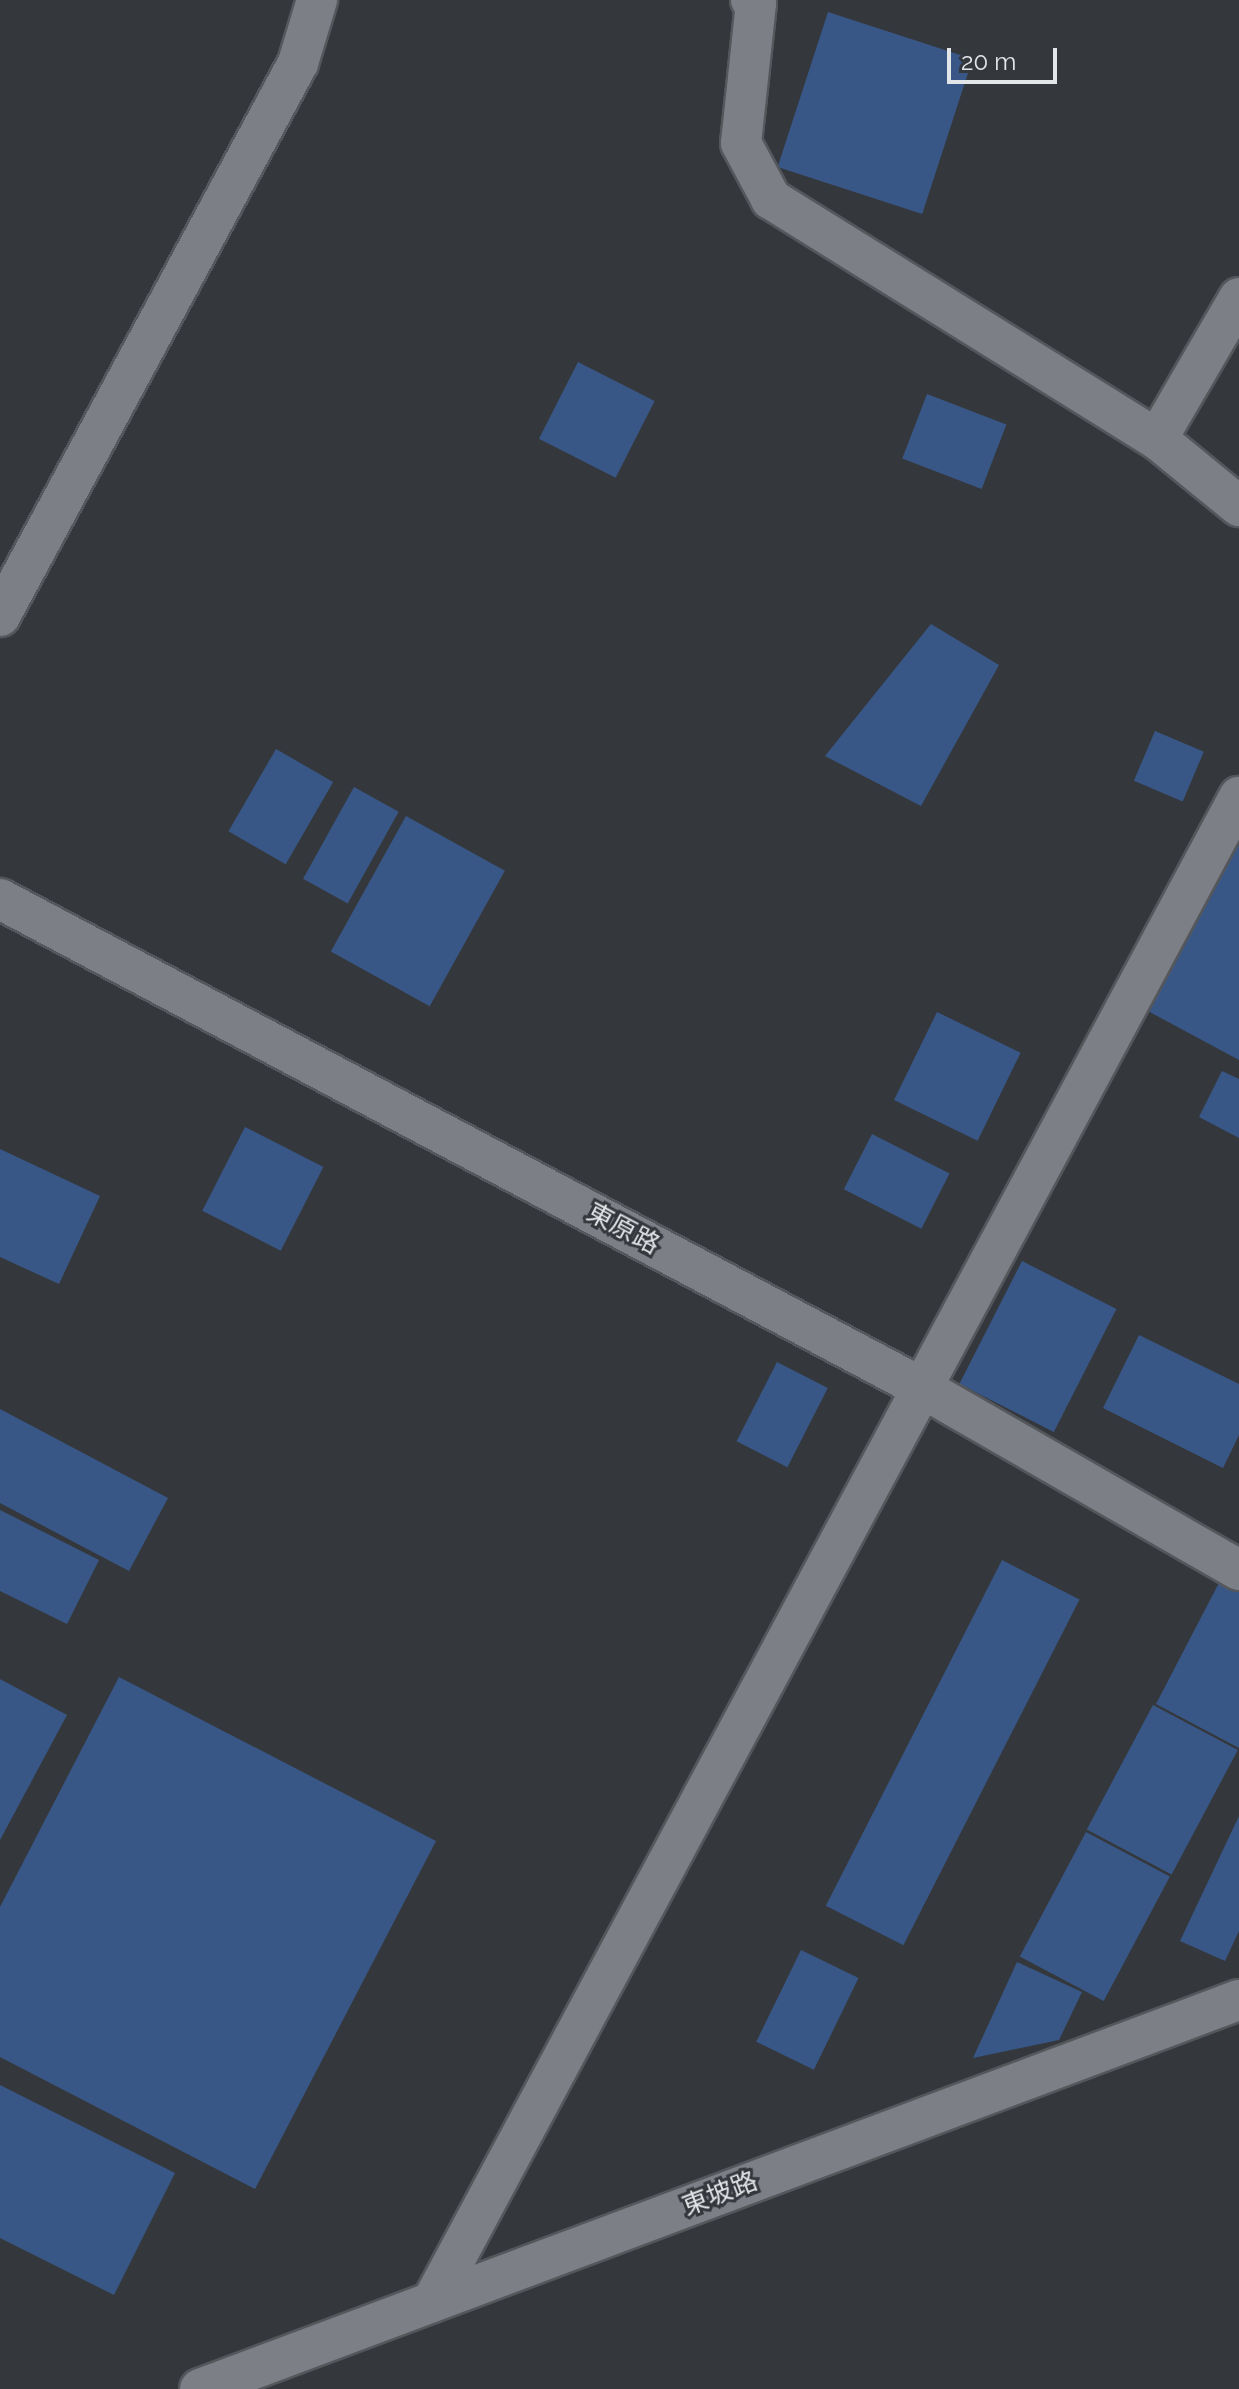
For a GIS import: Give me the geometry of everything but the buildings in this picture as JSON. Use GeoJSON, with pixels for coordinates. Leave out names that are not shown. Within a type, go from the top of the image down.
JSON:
{"type":"FeatureCollection","features":[{"type":"Feature","properties":{"kind":"street"},"geometry":{"type":"LineString","coordinates":[[0,616],[298,63],[317,0]]}},
{"type":"Feature","properties":{"kind":"street"},"geometry":{"type":"LineString","coordinates":[[751,0],[756,3],[741,143],[771,199],[1157,439],[1239,506]]}},
{"type":"Feature","properties":{"kind":"street"},"geometry":{"type":"LineString","coordinates":[[1157,439],[1239,298]]}},
{"type":"Feature","properties":{"kind":"street"},"geometry":{"type":"LineString","coordinates":[[432,2302],[1239,797]]}},
{"type":"Feature","properties":{"kind":"street","name":"東原路"},"geometry":{"type":"LineString","coordinates":[[0,899],[924,1389],[1239,1570]]}},
{"type":"Feature","properties":{"kind":"street","name":"東坡路"},"geometry":{"type":"LineString","coordinates":[[200,2389],[1239,2000]]}}]}
